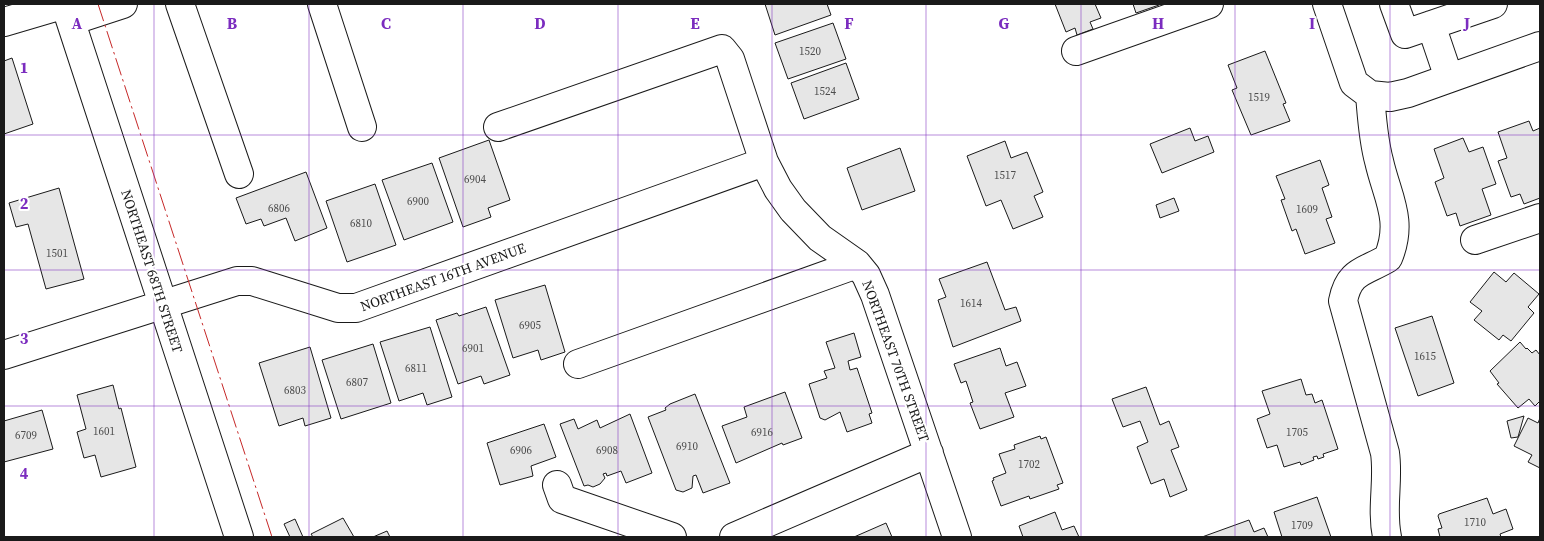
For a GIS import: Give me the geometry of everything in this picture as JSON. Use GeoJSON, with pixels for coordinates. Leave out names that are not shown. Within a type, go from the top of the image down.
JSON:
{"type":"FeatureCollection","features":[{"type":"Feature","properties":{"kind":"street"},"geometry":{"type":"LineString","coordinates":[[4,22],[67,10],[123,4]]}},
{"type":"Feature","properties":{"kind":"street"},"geometry":{"type":"LineString","coordinates":[[180,4],[239,174]]}},
{"type":"Feature","properties":{"kind":"street"},"geometry":{"type":"LineString","coordinates":[[322,4],[362,127]]}},
{"type":"Feature","properties":{"kind":"street"},"geometry":{"type":"LineString","coordinates":[[1076,51],[1210,4]]}},
{"type":"Feature","properties":{"kind":"street"},"geometry":{"type":"LineString","coordinates":[[1327,4],[1354,83],[1370,95],[1390,97],[1408,93],[1540,46]]}},
{"type":"Feature","properties":{"kind":"street"},"geometry":{"type":"LineString","coordinates":[[1394,4],[1405,34],[1493,4]]}},
{"type":"Feature","properties":{"kind":"street","name":"NORTHEAST 68TH STREET"},"geometry":{"type":"LineString","coordinates":[[67,10],[239,537]]}},
{"type":"Feature","properties":{"kind":"street"},"geometry":{"type":"LineString","coordinates":[[1431,25],[1449,78]]}},
{"type":"Feature","properties":{"kind":"street","name":"NORTHEAST 70TH STREET"},"geometry":{"type":"LineString","coordinates":[[498,127],[722,49],[730,59],[764,162],[778,189],[806,224],[820,238],[857,264],[866,275],[875,296],[957,537]]}},
{"type":"Feature","properties":{"kind":"street"},"geometry":{"type":"LineString","coordinates":[[1370,95],[1374,137],[1396,225],[1395,242],[1388,258],[1356,274],[1349,283],[1343,301],[1385,453],[1388,471],[1384,486],[1383,519],[1387,537]]}},
{"type":"Feature","properties":{"kind":"street","name":"NORTHEAST 16TH AVENUE"},"geometry":{"type":"LineString","coordinates":[[4,355],[244,280],[338,308],[356,308],[764,162]]}},
{"type":"Feature","properties":{"kind":"street"},"geometry":{"type":"LineString","coordinates":[[1476,240],[1540,218]]}},
{"type":"Feature","properties":{"kind":"street"},"geometry":{"type":"LineString","coordinates":[[578,364],[857,264]]}},
{"type":"Feature","properties":{"kind":"street"},"geometry":{"type":"LineString","coordinates":[[734,537],[929,453]]}},
{"type":"Feature","properties":{"kind":"street"},"geometry":{"type":"LineString","coordinates":[[557,485],[562,498],[672,537]]}},
{"type":"Feature","properties":{"kind":"building"},"geometry":{"type":"Polygon","coordinates":[[[765,4],[827,4],[831,15],[775,35],[765,4]]]}},
{"type":"Feature","properties":{"kind":"building"},"geometry":{"type":"Polygon","coordinates":[[[1055,4],[1095,4],[1101,18],[1090,22],[1093,29],[1077,35],[1075,28],[1066,32],[1055,4]]]}},
{"type":"Feature","properties":{"kind":"building"},"geometry":{"type":"Polygon","coordinates":[[[1133,4],[1158,4],[1159,5],[1136,13],[1133,4]]]}},
{"type":"Feature","properties":{"kind":"building"},"geometry":{"type":"Polygon","coordinates":[[[833,23],[846,59],[788,79],[775,43],[833,23]]]}},
{"type":"Feature","properties":{"kind":"building"},"geometry":{"type":"Polygon","coordinates":[[[1265,51],[1286,103],[1283,104],[1290,121],[1251,135],[1232,90],[1237,88],[1228,65],[1265,51]]]}},
{"type":"Feature","properties":{"kind":"building"},"geometry":{"type":"Polygon","coordinates":[[[12,58],[33,124],[4,134],[4,61],[12,58]]]}},
{"type":"Feature","properties":{"kind":"building"},"geometry":{"type":"Polygon","coordinates":[[[846,63],[859,99],[804,119],[791,83],[846,63]]]}},
{"type":"Feature","properties":{"kind":"building"},"geometry":{"type":"Polygon","coordinates":[[[1529,121],[1533,131],[1540,128],[1540,198],[1524,204],[1520,194],[1511,197],[1498,161],[1507,158],[1498,132],[1529,121]]]}},
{"type":"Feature","properties":{"kind":"building"},"geometry":{"type":"Polygon","coordinates":[[[1190,128],[1195,141],[1208,136],[1214,152],[1162,173],[1150,144],[1190,128]]]}},
{"type":"Feature","properties":{"kind":"building"},"geometry":{"type":"Polygon","coordinates":[[[1463,138],[1469,152],[1483,147],[1496,184],[1482,189],[1491,215],[1460,226],[1456,213],[1447,216],[1435,182],[1444,178],[1434,149],[1463,138]]]}},
{"type":"Feature","properties":{"kind":"building"},"geometry":{"type":"Polygon","coordinates":[[[489,140],[510,200],[488,208],[491,217],[463,227],[439,158],[489,140]]]}},
{"type":"Feature","properties":{"kind":"building"},"geometry":{"type":"Polygon","coordinates":[[[1005,141],[1011,158],[1027,152],[1043,192],[1034,196],[1043,217],[1013,229],[1001,200],[986,206],[967,156],[1005,141]]]}},
{"type":"Feature","properties":{"kind":"building"},"geometry":{"type":"Polygon","coordinates":[[[900,148],[915,191],[862,210],[847,168],[900,148]]]}},
{"type":"Feature","properties":{"kind":"building"},"geometry":{"type":"Polygon","coordinates":[[[1320,160],[1329,185],[1322,188],[1332,217],[1326,219],[1335,243],[1305,254],[1296,229],[1292,231],[1281,200],[1285,199],[1276,176],[1320,160]]]}},
{"type":"Feature","properties":{"kind":"building"},"geometry":{"type":"Polygon","coordinates":[[[432,163],[453,222],[404,240],[382,180],[432,163]]]}},
{"type":"Feature","properties":{"kind":"building"},"geometry":{"type":"Polygon","coordinates":[[[306,172],[327,228],[295,241],[286,218],[264,226],[261,219],[246,224],[236,198],[306,172]]]}},
{"type":"Feature","properties":{"kind":"building"},"geometry":{"type":"Polygon","coordinates":[[[375,184],[396,245],[347,262],[326,201],[375,184]]]}},
{"type":"Feature","properties":{"kind":"building"},"geometry":{"type":"Polygon","coordinates":[[[59,188],[84,279],[46,289],[28,224],[16,227],[9,203],[59,188]]]}},
{"type":"Feature","properties":{"kind":"building"},"geometry":{"type":"Polygon","coordinates":[[[1174,198],[1179,211],[1160,218],[1156,205],[1174,198]]]}},
{"type":"Feature","properties":{"kind":"building"},"geometry":{"type":"Polygon","coordinates":[[[987,262],[1005,310],[1016,307],[1021,321],[953,347],[938,300],[946,297],[939,279],[987,262]]]}},
{"type":"Feature","properties":{"kind":"building"},"geometry":{"type":"Polygon","coordinates":[[[1494,272],[1506,282],[1514,273],[1539,294],[1528,307],[1534,313],[1511,341],[1503,335],[1499,340],[1474,320],[1482,311],[1470,302],[1494,272]]]}},
{"type":"Feature","properties":{"kind":"building"},"geometry":{"type":"Polygon","coordinates":[[[545,285],[565,352],[541,360],[538,350],[513,358],[495,300],[545,285]]]}},
{"type":"Feature","properties":{"kind":"building"},"geometry":{"type":"Polygon","coordinates":[[[486,307],[510,375],[484,384],[481,376],[458,384],[436,320],[457,313],[459,316],[486,307]]]}},
{"type":"Feature","properties":{"kind":"building"},"geometry":{"type":"Polygon","coordinates":[[[1432,316],[1454,383],[1418,396],[1395,328],[1432,316]]]}},
{"type":"Feature","properties":{"kind":"building"},"geometry":{"type":"Polygon","coordinates":[[[430,327],[452,397],[427,405],[423,393],[399,401],[380,342],[430,327]]]}},
{"type":"Feature","properties":{"kind":"building"},"geometry":{"type":"Polygon","coordinates":[[[854,333],[861,357],[848,361],[850,370],[857,368],[872,413],[869,414],[872,423],[847,432],[840,412],[825,420],[820,418],[809,384],[827,378],[824,371],[835,368],[826,342],[854,333]]]}},
{"type":"Feature","properties":{"kind":"building"},"geometry":{"type":"Polygon","coordinates":[[[1520,342],[1532,353],[1536,350],[1540,355],[1540,401],[1535,406],[1529,399],[1518,408],[1497,384],[1499,383],[1490,371],[1520,342]]]}},
{"type":"Feature","properties":{"kind":"building"},"geometry":{"type":"Polygon","coordinates":[[[373,344],[391,403],[341,419],[322,360],[373,344]]]}},
{"type":"Feature","properties":{"kind":"building"},"geometry":{"type":"Polygon","coordinates":[[[310,347],[331,418],[305,426],[303,418],[279,426],[259,363],[310,347]]]}},
{"type":"Feature","properties":{"kind":"building"},"geometry":{"type":"Polygon","coordinates":[[[1000,348],[1006,366],[1017,362],[1026,386],[1005,393],[1014,417],[980,429],[970,403],[973,402],[966,381],[961,383],[954,364],[1000,348]]]}},
{"type":"Feature","properties":{"kind":"building"},"geometry":{"type":"Polygon","coordinates":[[[1301,379],[1306,395],[1312,394],[1315,403],[1322,400],[1338,449],[1323,454],[1324,457],[1318,459],[1317,456],[1313,457],[1314,460],[1301,465],[1300,462],[1284,467],[1277,445],[1267,448],[1257,419],[1270,414],[1262,391],[1301,379]]]}},
{"type":"Feature","properties":{"kind":"building"},"geometry":{"type":"Polygon","coordinates":[[[113,385],[136,467],[101,477],[95,455],[84,458],[77,432],[86,429],[77,395],[113,385]]]}},
{"type":"Feature","properties":{"kind":"building"},"geometry":{"type":"Polygon","coordinates":[[[1146,387],[1160,425],[1169,421],[1179,447],[1171,450],[1187,490],[1170,497],[1164,479],[1151,484],[1137,447],[1148,442],[1140,421],[1123,427],[1112,399],[1146,387]]]}},
{"type":"Feature","properties":{"kind":"building"},"geometry":{"type":"Polygon","coordinates":[[[785,392],[802,438],[783,445],[782,443],[736,463],[722,426],[747,417],[744,407],[785,392]]]}},
{"type":"Feature","properties":{"kind":"building"},"geometry":{"type":"Polygon","coordinates":[[[695,394],[730,483],[703,493],[696,475],[693,476],[692,488],[683,492],[676,490],[648,417],[666,410],[665,408],[670,404],[695,394]]]}},
{"type":"Feature","properties":{"kind":"building"},"geometry":{"type":"Polygon","coordinates":[[[42,410],[53,449],[4,462],[4,421],[42,410]]]}},
{"type":"Feature","properties":{"kind":"building"},"geometry":{"type":"Polygon","coordinates":[[[630,414],[652,473],[626,483],[621,471],[607,476],[606,473],[603,474],[605,478],[600,484],[593,487],[584,486],[560,424],[574,419],[578,429],[597,420],[600,428],[630,414]]]}},
{"type":"Feature","properties":{"kind":"building"},"geometry":{"type":"Polygon","coordinates":[[[1524,416],[1518,437],[1511,438],[1507,421],[1524,416]]]}},
{"type":"Feature","properties":{"kind":"building"},"geometry":{"type":"Polygon","coordinates":[[[1528,418],[1538,423],[1540,418],[1540,468],[1528,462],[1532,455],[1514,446],[1528,418]]]}},
{"type":"Feature","properties":{"kind":"building"},"geometry":{"type":"Polygon","coordinates":[[[544,424],[556,457],[531,466],[533,476],[500,485],[487,443],[544,424]]]}},
{"type":"Feature","properties":{"kind":"building"},"geometry":{"type":"Polygon","coordinates":[[[1040,436],[1041,439],[1046,437],[1063,483],[1057,485],[1059,489],[1030,499],[1029,496],[1001,506],[992,481],[994,480],[993,478],[1006,473],[999,454],[1015,449],[1014,445],[1040,436]]]}},
{"type":"Feature","properties":{"kind":"building"},"geometry":{"type":"Polygon","coordinates":[[[1317,497],[1331,537],[1282,537],[1274,512],[1317,497]]]}},
{"type":"Feature","properties":{"kind":"building"},"geometry":{"type":"Polygon","coordinates":[[[1487,498],[1493,514],[1506,509],[1513,529],[1500,534],[1501,537],[1440,537],[1438,529],[1442,528],[1439,514],[1487,498]]]}},
{"type":"Feature","properties":{"kind":"building"},"geometry":{"type":"Polygon","coordinates":[[[1055,512],[1062,530],[1074,526],[1079,537],[1023,537],[1019,526],[1055,512]]]}},
{"type":"Feature","properties":{"kind":"building"},"geometry":{"type":"Polygon","coordinates":[[[343,518],[354,537],[313,537],[311,534],[343,518]]]}},
{"type":"Feature","properties":{"kind":"building"},"geometry":{"type":"Polygon","coordinates":[[[295,519],[303,537],[290,537],[284,524],[295,519]]]}},
{"type":"Feature","properties":{"kind":"building"},"geometry":{"type":"Polygon","coordinates":[[[1249,520],[1254,532],[1264,528],[1268,537],[1202,537],[1249,520]]]}},
{"type":"Feature","properties":{"kind":"building"},"geometry":{"type":"Polygon","coordinates":[[[886,523],[892,537],[854,537],[886,523]]]}},
{"type":"Feature","properties":{"kind":"building"},"geometry":{"type":"Polygon","coordinates":[[[387,531],[390,537],[373,537],[387,531]]]}},
{"type":"Feature","properties":{"kind":"power"},"geometry":{"type":"LineString","coordinates":[[98,4],[272,537]]}}]}
